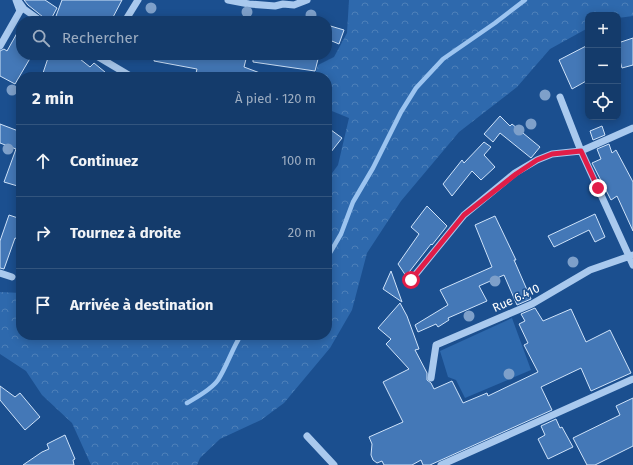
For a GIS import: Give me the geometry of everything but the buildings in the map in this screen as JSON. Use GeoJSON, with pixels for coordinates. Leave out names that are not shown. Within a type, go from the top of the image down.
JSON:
{"type":"FeatureCollection","features":[{"type":"Feature","properties":{"kind":"street"},"geometry":{"type":"LineString","coordinates":[[17,0],[24,9],[34,16]]}},
{"type":"Feature","properties":{"kind":"street"},"geometry":{"type":"LineString","coordinates":[[17,0],[20,11],[17,16]]}},
{"type":"Feature","properties":{"kind":"street"},"geometry":{"type":"LineString","coordinates":[[129,16],[138,0]]}},
{"type":"Feature","properties":{"kind":"street"},"geometry":{"type":"LineString","coordinates":[[228,0],[249,4],[275,6],[283,4],[294,5],[307,0]]}},
{"type":"Feature","properties":{"kind":"street"},"geometry":{"type":"LineString","coordinates":[[0,46],[16,18]]}},
{"type":"Feature","properties":{"kind":"street"},"geometry":{"type":"LineString","coordinates":[[106,60],[123,72]]}},
{"type":"Feature","properties":{"kind":"street"},"geometry":{"type":"LineString","coordinates":[[560,97],[581,151],[631,256],[633,265]]}},
{"type":"Feature","properties":{"kind":"street"},"geometry":{"type":"LineString","coordinates":[[411,280],[464,215],[516,174],[537,160],[552,154],[581,151],[633,128]]}},
{"type":"Feature","properties":{"kind":"street","name":"Rue 6.410"},"geometry":{"type":"LineString","coordinates":[[431,378],[436,345],[532,304],[590,270],[631,256]]}},
{"type":"Feature","properties":{"kind":"street"},"geometry":{"type":"LineString","coordinates":[[0,273],[12,277]]}},
{"type":"Feature","properties":{"kind":"street"},"geometry":{"type":"LineString","coordinates":[[441,465],[633,379]]}},
{"type":"Feature","properties":{"kind":"street"},"geometry":{"type":"LineString","coordinates":[[307,436],[334,465]]}},
{"type":"Feature","properties":{"kind":"green space"},"geometry":{"type":"Polygon","coordinates":[[[349,0],[633,0],[633,16],[621,18],[621,12],[585,12],[585,30],[550,49],[517,87],[459,132],[401,201],[367,253],[352,310],[330,348],[284,403],[261,420],[220,439],[200,458],[197,465],[91,465],[72,423],[42,395],[26,371],[0,354],[0,292],[16,293],[16,340],[332,340],[332,173],[338,165],[349,118],[332,111],[332,72],[316,72],[318,65],[328,60],[332,60],[347,33],[349,0]]]}},
{"type":"Feature","properties":{"kind":"green space"},"geometry":{"type":"Polygon","coordinates":[[[512,318],[531,370],[465,398],[456,380],[448,377],[440,351],[512,318]]]}},
{"type":"Feature","properties":{"kind":"waterway"},"geometry":{"type":"LineString","coordinates":[[332,249],[341,234],[353,202],[373,168],[401,112],[416,88],[443,59],[525,0]]}},
{"type":"Feature","properties":{"kind":"waterway"},"geometry":{"type":"LineString","coordinates":[[187,403],[215,384],[238,340]]}},
{"type":"Feature","properties":{"kind":"route"},"geometry":{"type":"LineString","coordinates":[[411,280],[464,215],[492,192],[537,160],[552,154],[581,151],[598,188]]}}]}
